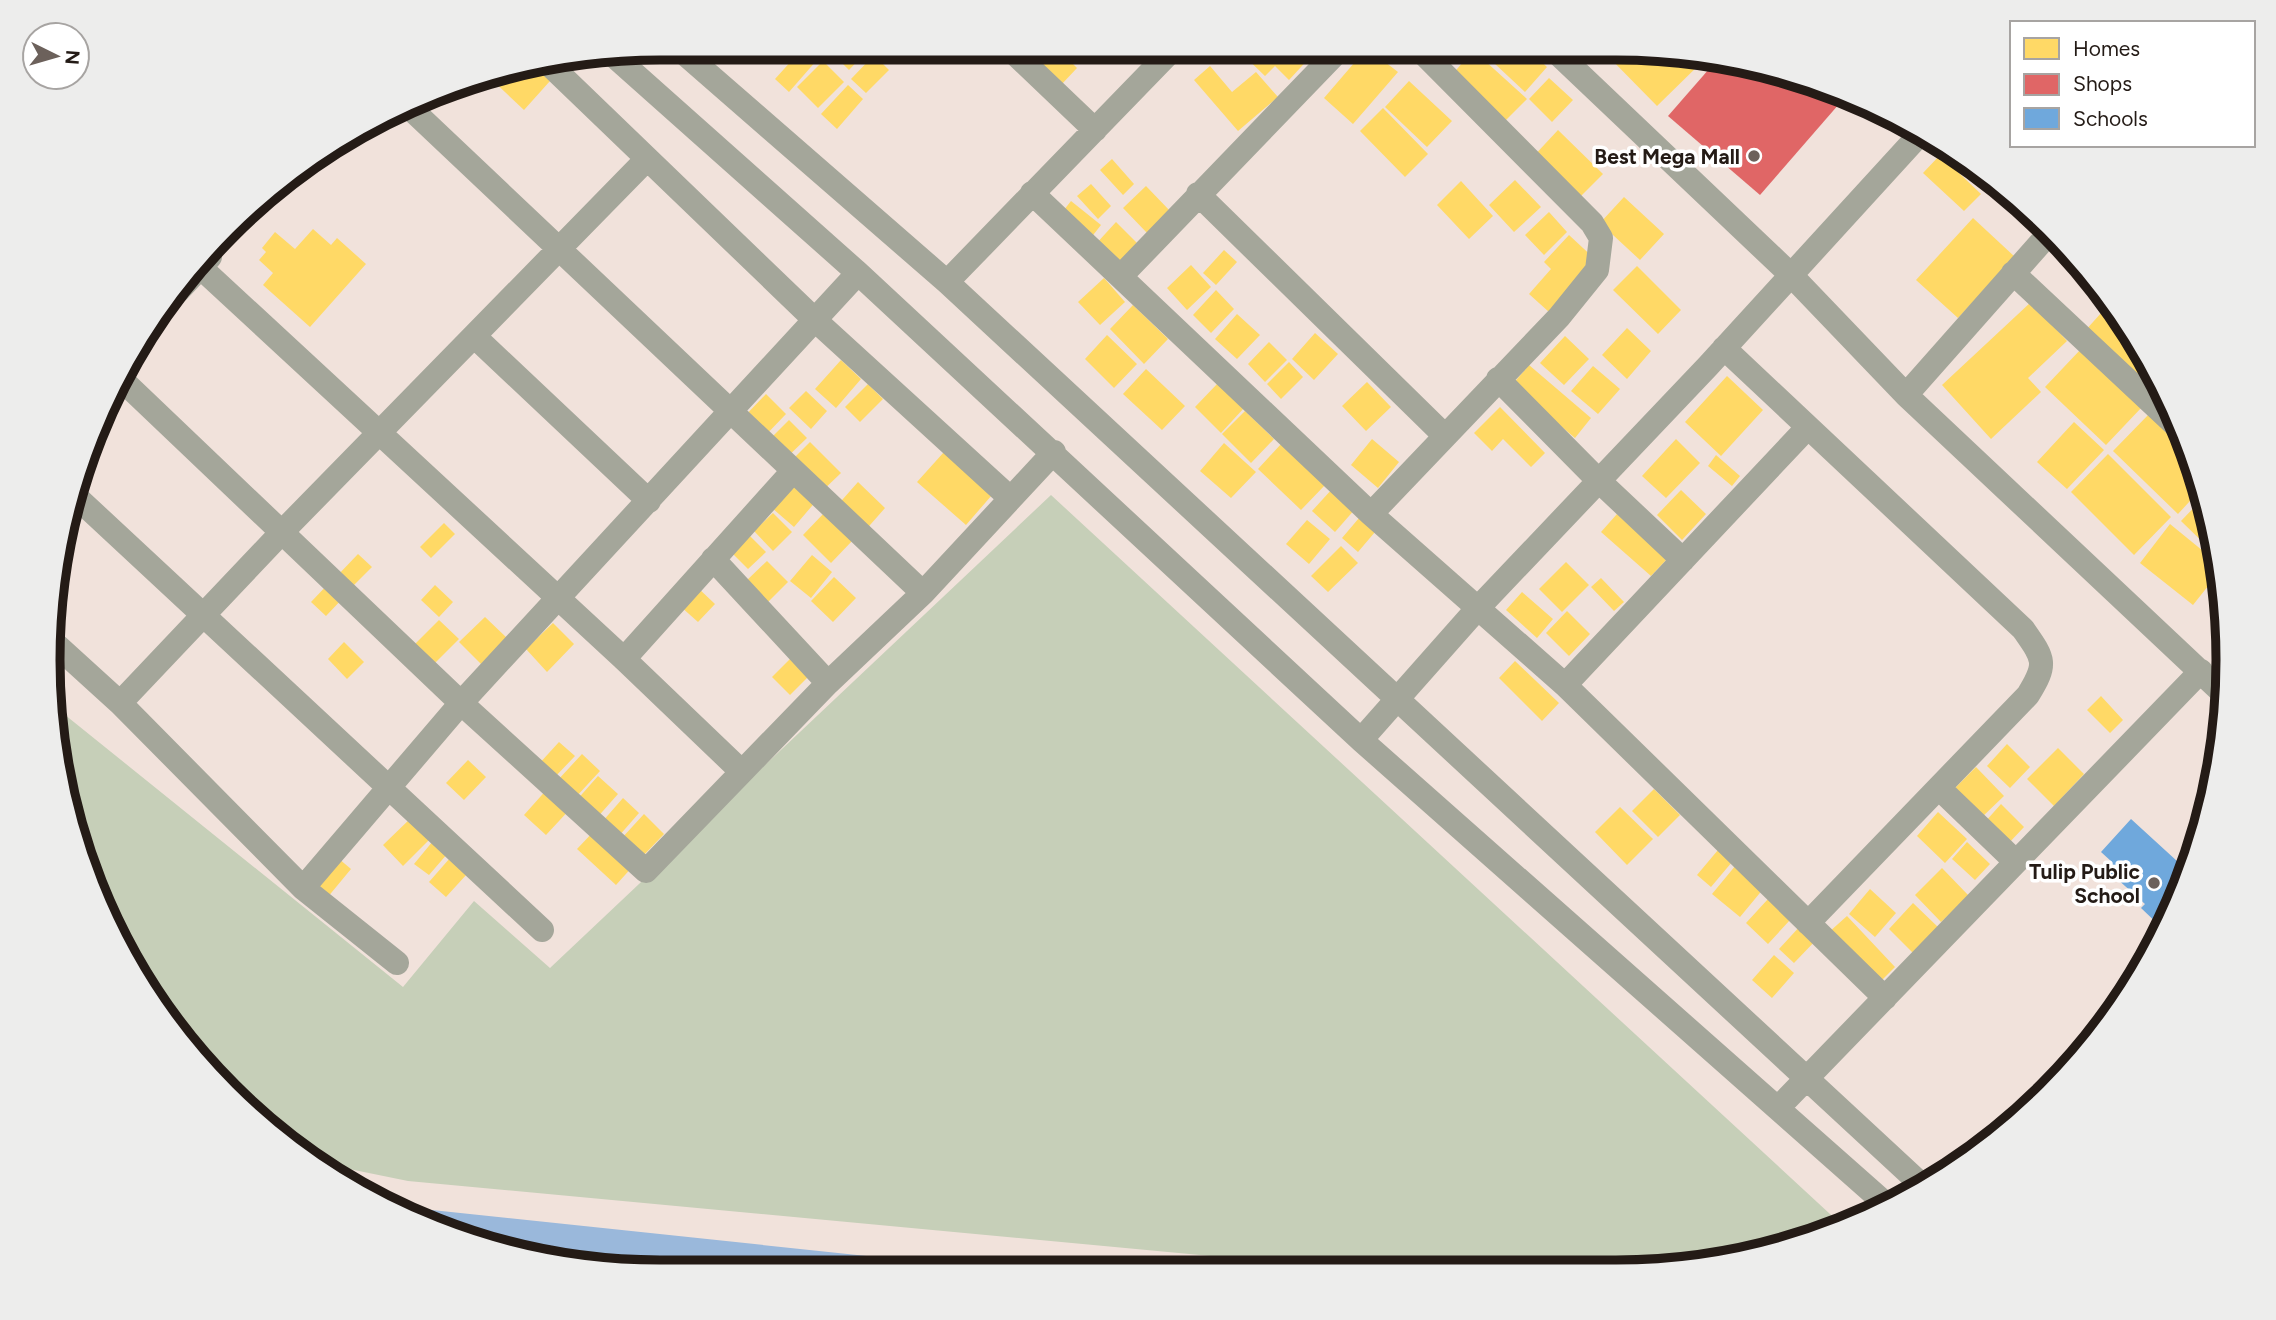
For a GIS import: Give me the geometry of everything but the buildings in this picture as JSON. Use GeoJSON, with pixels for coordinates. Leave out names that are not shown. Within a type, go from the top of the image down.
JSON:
{"type":"FeatureCollection","features":[{"type":"Feature","properties":{"kind":"street"},"geometry":{"type":"LineString","coordinates":[[692,60],[947,282],[1917,1179]]}},
{"type":"Feature","properties":{"kind":"street"},"geometry":{"type":"LineString","coordinates":[[1022,60],[1095,130]]}},
{"type":"Feature","properties":{"kind":"street"},"geometry":{"type":"LineString","coordinates":[[947,282],[1162,60]]}},
{"type":"Feature","properties":{"kind":"street"},"geometry":{"type":"LineString","coordinates":[[1121,276],[1329,60]]}},
{"type":"Feature","properties":{"kind":"street"},"geometry":{"type":"LineString","coordinates":[[1371,514],[1559,317],[1597,270],[1601,238],[1592,223],[1430,60]]}},
{"type":"Feature","properties":{"kind":"street"},"geometry":{"type":"LineString","coordinates":[[1565,60],[1791,275],[1906,395],[2215,685]]}},
{"type":"Feature","properties":{"kind":"street"},"geometry":{"type":"LineString","coordinates":[[621,61],[1054,452],[1361,740],[1881,1200]]}},
{"type":"Feature","properties":{"kind":"street"},"geometry":{"type":"LineString","coordinates":[[554,69],[815,320],[1010,498]]}},
{"type":"Feature","properties":{"kind":"street"},"geometry":{"type":"LineString","coordinates":[[414,112],[923,593]]}},
{"type":"Feature","properties":{"kind":"street"},"geometry":{"type":"LineString","coordinates":[[1361,740],[1477,609],[1724,348],[1915,139]]}},
{"type":"Feature","properties":{"kind":"street"},"geometry":{"type":"LineString","coordinates":[[120,704],[283,531],[647,159]]}},
{"type":"Feature","properties":{"kind":"street"},"geometry":{"type":"LineString","coordinates":[[1032,193],[1371,514],[1565,685],[1885,998]]}},
{"type":"Feature","properties":{"kind":"street"},"geometry":{"type":"LineString","coordinates":[[1198,194],[1444,435]]}},
{"type":"Feature","properties":{"kind":"street"},"geometry":{"type":"LineString","coordinates":[[1906,395],[2044,239]]}},
{"type":"Feature","properties":{"kind":"street"},"geometry":{"type":"LineString","coordinates":[[204,270],[559,598],[741,771]]}},
{"type":"Feature","properties":{"kind":"street"},"geometry":{"type":"LineString","coordinates":[[303,888],[387,785],[461,703],[732,413],[858,273]]}},
{"type":"Feature","properties":{"kind":"street"},"geometry":{"type":"LineString","coordinates":[[2013,273],[2164,414]]}},
{"type":"Feature","properties":{"kind":"street"},"geometry":{"type":"LineString","coordinates":[[474,336],[649,501]]}},
{"type":"Feature","properties":{"kind":"street"},"geometry":{"type":"LineString","coordinates":[[1724,348],[2023,629],[2043,658],[2041,674],[2028,695],[1808,923]]}},
{"type":"Feature","properties":{"kind":"street"},"geometry":{"type":"LineString","coordinates":[[1498,379],[1598,480],[1683,560]]}},
{"type":"Feature","properties":{"kind":"street"},"geometry":{"type":"LineString","coordinates":[[126,384],[461,703],[646,871],[828,682],[923,593],[1054,452]]}},
{"type":"Feature","properties":{"kind":"street"},"geometry":{"type":"LineString","coordinates":[[1565,685],[1808,427]]}},
{"type":"Feature","properties":{"kind":"street"},"geometry":{"type":"LineString","coordinates":[[624,659],[793,471]]}},
{"type":"Feature","properties":{"kind":"street"},"geometry":{"type":"LineString","coordinates":[[81,501],[542,930]]}},
{"type":"Feature","properties":{"kind":"street"},"geometry":{"type":"LineString","coordinates":[[713,559],[828,682]]}},
{"type":"Feature","properties":{"kind":"street"},"geometry":{"type":"LineString","coordinates":[[60,649],[120,704],[303,888],[397,963]]}},
{"type":"Feature","properties":{"kind":"street"},"geometry":{"type":"LineString","coordinates":[[1778,1108],[2201,671]]}},
{"type":"Feature","properties":{"kind":"street"},"geometry":{"type":"LineString","coordinates":[[1939,788],[2016,862]]}},
{"type":"Feature","properties":{"kind":"green space"},"geometry":{"type":"Polygon","coordinates":[[[1051,495],[1835,1219],[1809,1229],[1733,1249],[1655,1259],[1253,1260],[408,1181],[339,1167],[294,1136],[235,1085],[184,1026],[140,960],[121,926],[91,853],[71,777],[62,713],[403,987],[474,901],[550,968],[1051,495]]]}},
{"type":"Feature","properties":{"kind":"water"},"geometry":{"type":"Polygon","coordinates":[[[415,1208],[905,1260],[660,1260],[582,1255],[505,1240],[467,1229],[415,1208]]]}},
{"type":"Feature","properties":{"kind":"place","name":"Best Mega Mall"},"geometry":{"type":"Point","coordinates":[1754,156]}},
{"type":"Feature","properties":{"kind":"place","name":"Tulip Public School"},"geometry":{"type":"Point","coordinates":[2154,883]}}]}
